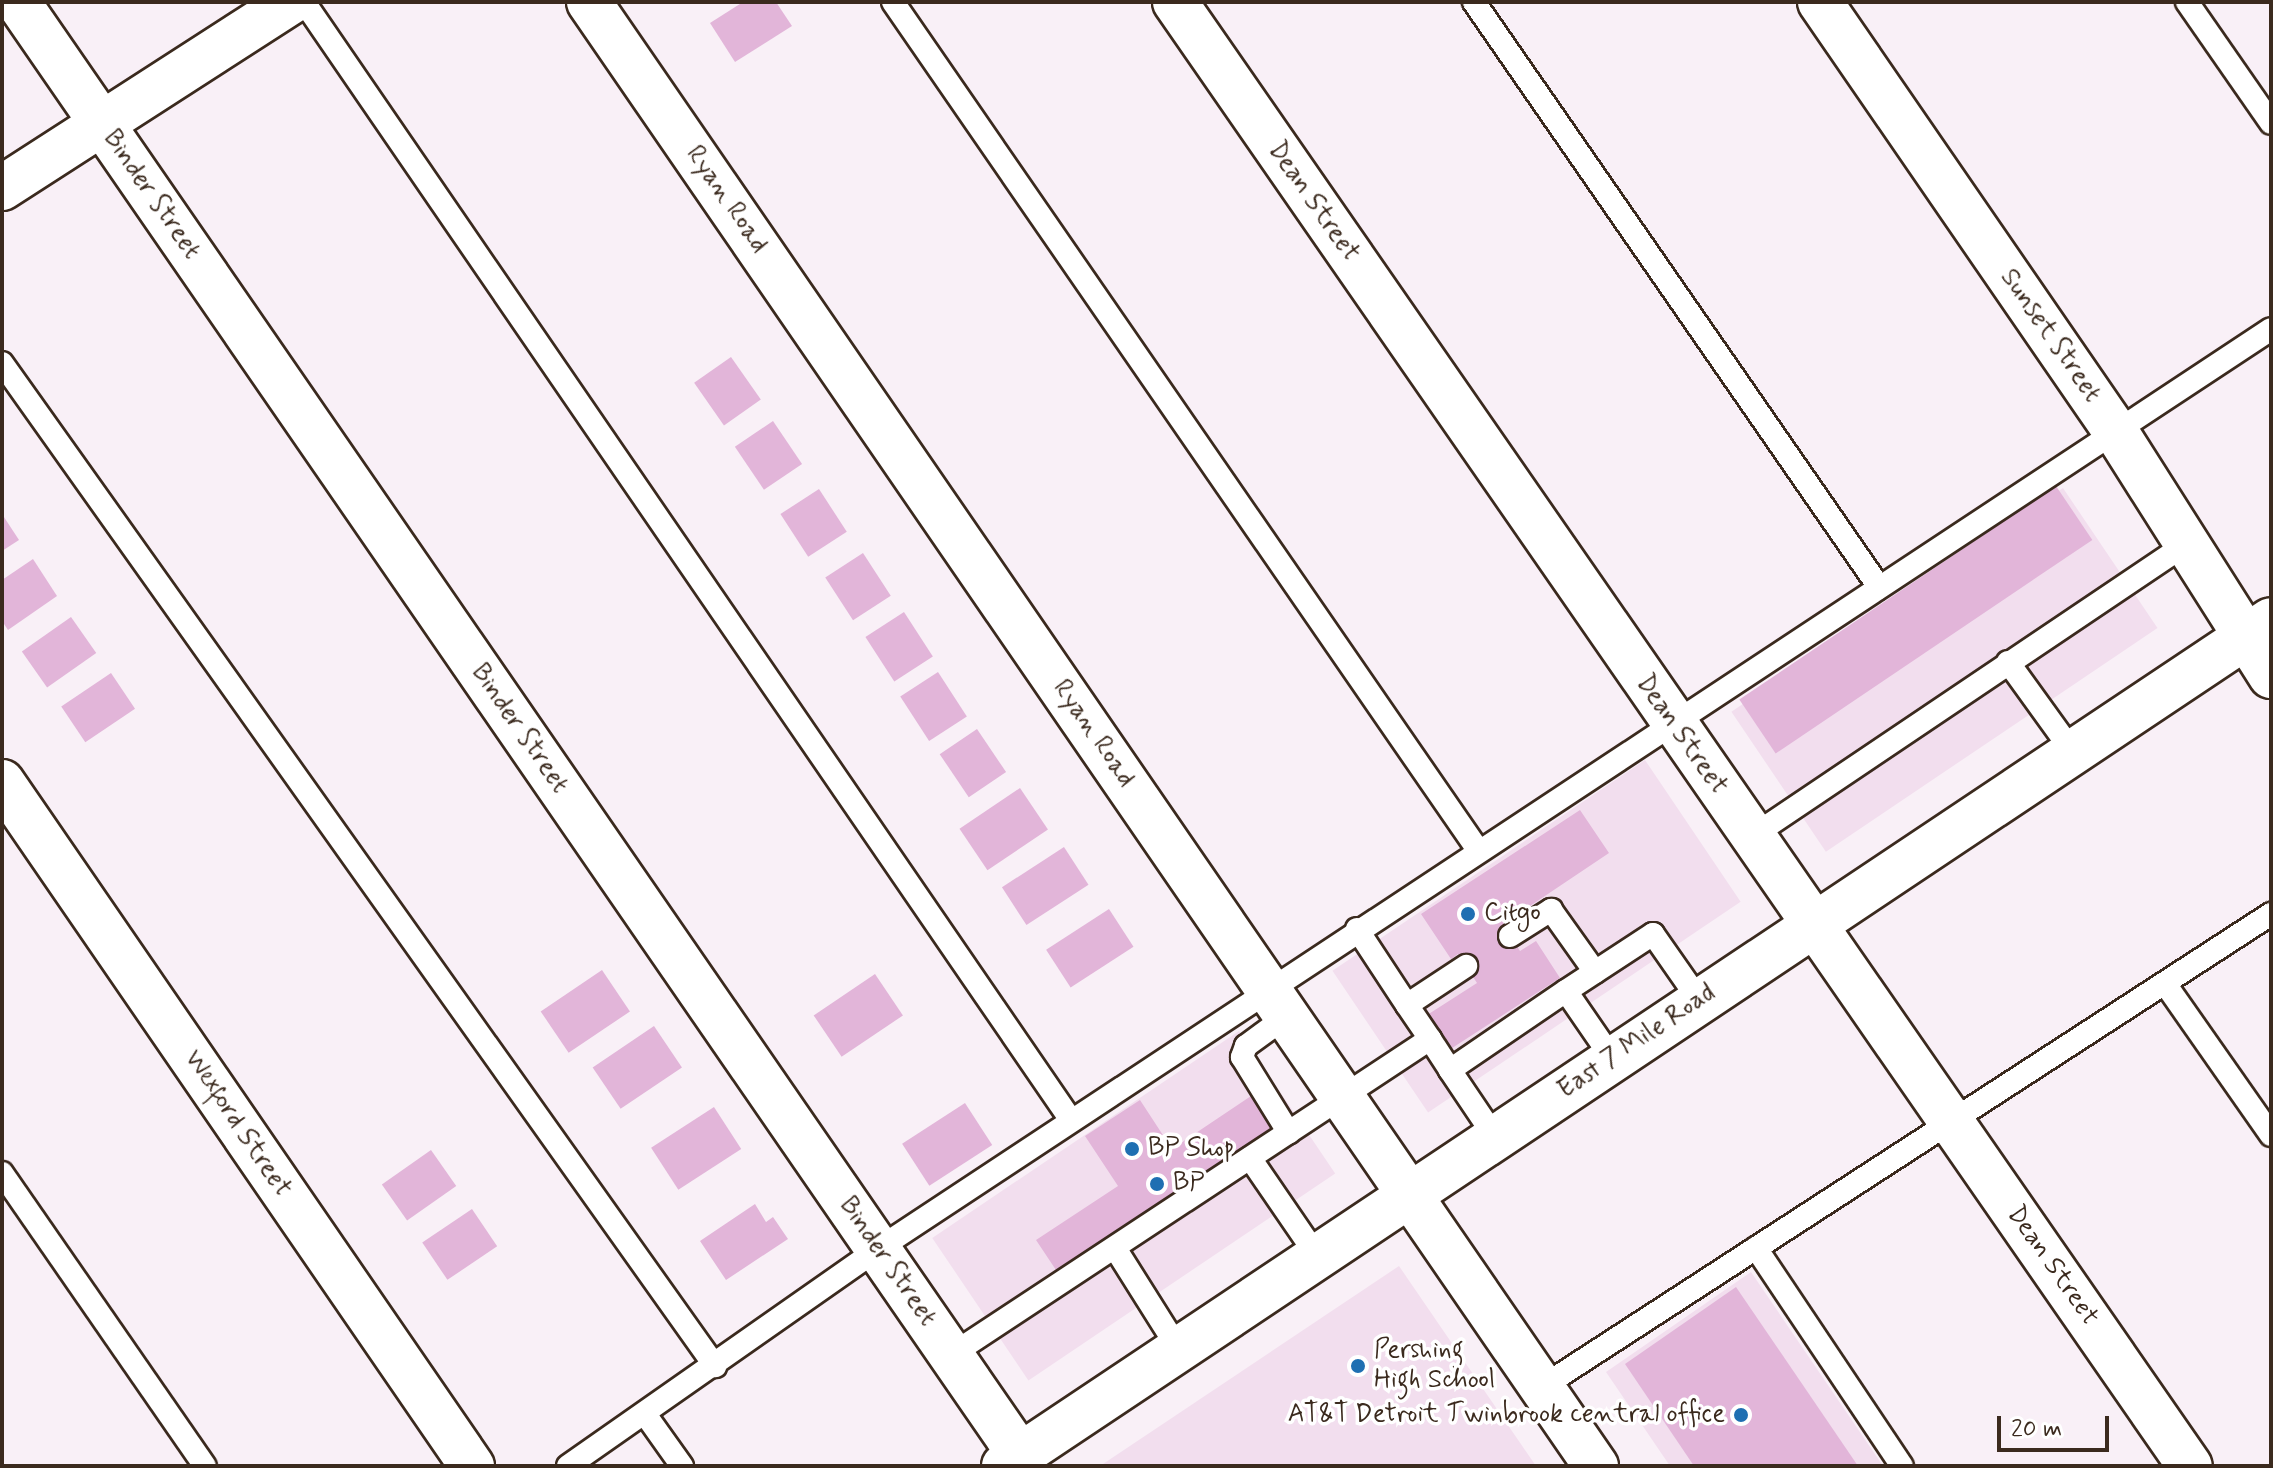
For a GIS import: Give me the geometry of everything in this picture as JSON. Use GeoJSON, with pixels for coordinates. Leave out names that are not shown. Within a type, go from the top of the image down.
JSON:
{"type":"FeatureCollection","features":[{"type":"Feature","properties":{"kind":"street","name":"Binder Street"},"geometry":{"type":"LineString","coordinates":[[18,2],[951,1355],[1012,1461]]}},
{"type":"Feature","properties":{"kind":"street"},"geometry":{"type":"LineString","coordinates":[[2,188],[291,2]]}},
{"type":"Feature","properties":{"kind":"street","name":"Ryan Road"},"geometry":{"type":"LineString","coordinates":[[589,2],[1596,1466]]}},
{"type":"Feature","properties":{"kind":"street","name":"Dean Street"},"geometry":{"type":"LineString","coordinates":[[1175,2],[1671,722],[1815,923],[2190,1466]]}},
{"type":"Feature","properties":{"kind":"street","name":"Sunset Street"},"geometry":{"type":"LineString","coordinates":[[1820,2],[2116,432],[2186,544],[2258,629],[2271,676]]}},
{"type":"Feature","properties":{"kind":"street","name":"East 7 Mile Road"},"geometry":{"type":"LineString","coordinates":[[1012,1461],[2258,629]]}},
{"type":"Feature","properties":{"kind":"street","name":"Wexford Street"},"geometry":{"type":"LineString","coordinates":[[2,782],[472,1466]]}},
{"type":"Feature","properties":{"kind":"lane"},"geometry":{"type":"LineString","coordinates":[[304,2],[1071,1120]]}},
{"type":"Feature","properties":{"kind":"lane"},"geometry":{"type":"LineString","coordinates":[[893,2],[1478,850]]}},
{"type":"Feature","properties":{"kind":"lane"},"geometry":{"type":"LineString","coordinates":[[1474,2],[1879,587]]}},
{"type":"Feature","properties":{"kind":"lane"},"geometry":{"type":"LineString","coordinates":[[2187,2],[2271,123]]}},
{"type":"Feature","properties":{"kind":"lane"},"geometry":{"type":"LineString","coordinates":[[1289,1133],[1242,1057],[1246,1046],[1278,1002],[1357,929],[2271,329]]}},
{"type":"Feature","properties":{"kind":"lane"},"geometry":{"type":"LineString","coordinates":[[2,363],[715,1366]]}},
{"type":"Feature","properties":{"kind":"lane"},"geometry":{"type":"LineString","coordinates":[[1751,837],[2186,544]]}},
{"type":"Feature","properties":{"kind":"lane"},"geometry":{"type":"LineString","coordinates":[[2008,662],[2073,752]]}},
{"type":"Feature","properties":{"kind":"lane"},"geometry":{"type":"LineString","coordinates":[[1510,936],[1551,910],[1595,972]]}},
{"type":"Feature","properties":{"kind":"lane"},"geometry":{"type":"LineString","coordinates":[[1542,1387],[2166,985],[2271,914]]}},
{"type":"Feature","properties":{"kind":"lane"},"geometry":{"type":"LineString","coordinates":[[1357,929],[1495,1137]]}},
{"type":"Feature","properties":{"kind":"lane"},"geometry":{"type":"LineString","coordinates":[[1450,1070],[1485,1036],[1530,1007],[1566,991],[1653,934],[1699,1000]]}},
{"type":"Feature","properties":{"kind":"lane"},"geometry":{"type":"LineString","coordinates":[[1407,1005],[1451,988],[1466,966]]}},
{"type":"Feature","properties":{"kind":"lane"},"geometry":{"type":"LineString","coordinates":[[2166,985],[2271,1135]]}},
{"type":"Feature","properties":{"kind":"lane"},"geometry":{"type":"LineString","coordinates":[[1566,991],[1612,1058]]}},
{"type":"Feature","properties":{"kind":"lane"},"geometry":{"type":"LineString","coordinates":[[568,1466],[878,1249],[1071,1120],[1278,1002]]}},
{"type":"Feature","properties":{"kind":"lane"},"geometry":{"type":"LineString","coordinates":[[951,1355],[1430,1039]]}},
{"type":"Feature","properties":{"kind":"lane"},"geometry":{"type":"LineString","coordinates":[[1250,1158],[1317,1256]]}},
{"type":"Feature","properties":{"kind":"lane"},"geometry":{"type":"LineString","coordinates":[[2,1173],[205,1466]]}},
{"type":"Feature","properties":{"kind":"lane"},"geometry":{"type":"LineString","coordinates":[[1115,1248],[1178,1348]]}},
{"type":"Feature","properties":{"kind":"lane"},"geometry":{"type":"LineString","coordinates":[[1756,1248],[1902,1466]]}},
{"type":"Feature","properties":{"kind":"lane"},"geometry":{"type":"LineString","coordinates":[[645,1414],[682,1466]]}},
{"type":"Feature","properties":{"kind":"shaded area"},"geometry":{"type":"Polygon","coordinates":[[[2063,488],[2158,628],[1826,852],[1731,712],[2063,488]]]}},
{"type":"Feature","properties":{"kind":"shaded area"},"geometry":{"type":"Polygon","coordinates":[[[1645,760],[1741,902],[1428,1113],[1332,971],[1645,760]]]}},
{"type":"Feature","properties":{"kind":"shaded area"},"geometry":{"type":"Polygon","coordinates":[[[1239,1031],[1335,1174],[1028,1380],[932,1238],[1239,1031]]]}},
{"type":"Feature","properties":{"kind":"shaded area","name":"Pershing High School"},"geometry":{"type":"Polygon","coordinates":[[[1399,1266],[1536,1466],[1100,1466],[1399,1266]]]}},
{"type":"Feature","properties":{"kind":"shaded area","name":"AT&T Detroit Twinbrook central office"},"geometry":{"type":"Polygon","coordinates":[[[1751,1272],[1883,1466],[1670,1466],[1606,1372],[1751,1272]]]}},
{"type":"Feature","properties":{"kind":"building"},"geometry":{"type":"Polygon","coordinates":[[[743,2],[776,2],[792,26],[735,62],[710,23],[743,2]]]}},
{"type":"Feature","properties":{"kind":"building"},"geometry":{"type":"Polygon","coordinates":[[[731,357],[761,400],[724,425],[694,383],[731,357]]]}},
{"type":"Feature","properties":{"kind":"building"},"geometry":{"type":"Polygon","coordinates":[[[773,421],[802,464],[764,490],[735,447],[773,421]]]}},
{"type":"Feature","properties":{"kind":"building"},"geometry":{"type":"Polygon","coordinates":[[[2056,486],[2092,540],[1776,753],[1739,700],[2056,486]]]}},
{"type":"Feature","properties":{"kind":"building"},"geometry":{"type":"Polygon","coordinates":[[[819,489],[847,532],[808,557],[780,514],[819,489]]]}},
{"type":"Feature","properties":{"kind":"building"},"geometry":{"type":"Polygon","coordinates":[[[2,514],[19,540],[2,551],[2,514]]]}},
{"type":"Feature","properties":{"kind":"building"},"geometry":{"type":"Polygon","coordinates":[[[863,553],[891,596],[853,620],[825,578],[863,553]]]}},
{"type":"Feature","properties":{"kind":"building"},"geometry":{"type":"Polygon","coordinates":[[[33,559],[57,596],[8,630],[2,621],[2,580],[33,559]]]}},
{"type":"Feature","properties":{"kind":"building"},"geometry":{"type":"Polygon","coordinates":[[[904,612],[933,656],[894,682],[865,637],[904,612]]]}},
{"type":"Feature","properties":{"kind":"building"},"geometry":{"type":"Polygon","coordinates":[[[71,617],[96,653],[47,687],[22,651],[71,617]]]}},
{"type":"Feature","properties":{"kind":"building"},"geometry":{"type":"Polygon","coordinates":[[[938,672],[967,716],[929,741],[900,697],[938,672]]]}},
{"type":"Feature","properties":{"kind":"building"},"geometry":{"type":"Polygon","coordinates":[[[111,673],[135,709],[85,742],[61,707],[111,673]]]}},
{"type":"Feature","properties":{"kind":"building"},"geometry":{"type":"Polygon","coordinates":[[[977,729],[1006,772],[969,797],[940,754],[977,729]]]}},
{"type":"Feature","properties":{"kind":"building"},"geometry":{"type":"Polygon","coordinates":[[[1020,788],[1048,829],[987,870],[959,829],[1020,788]]]}},
{"type":"Feature","properties":{"kind":"building"},"geometry":{"type":"Polygon","coordinates":[[[1580,810],[1609,853],[1503,924],[1520,951],[1536,941],[1560,978],[1446,1052],[1424,1017],[1477,983],[1458,954],[1451,959],[1421,914],[1580,810]]]}},
{"type":"Feature","properties":{"kind":"building"},"geometry":{"type":"Polygon","coordinates":[[[1064,847],[1089,885],[1026,925],[1002,887],[1064,847]]]}},
{"type":"Feature","properties":{"kind":"building"},"geometry":{"type":"Polygon","coordinates":[[[1109,909],[1134,947],[1071,988],[1046,950],[1109,909]]]}},
{"type":"Feature","properties":{"kind":"building"},"geometry":{"type":"Polygon","coordinates":[[[602,970],[630,1011],[569,1053],[541,1011],[602,970]]]}},
{"type":"Feature","properties":{"kind":"building"},"geometry":{"type":"Polygon","coordinates":[[[875,974],[903,1015],[842,1057],[814,1015],[875,974]]]}},
{"type":"Feature","properties":{"kind":"building"},"geometry":{"type":"Polygon","coordinates":[[[654,1026],[682,1067],[621,1109],[593,1067],[654,1026]]]}},
{"type":"Feature","properties":{"kind":"building"},"geometry":{"type":"Polygon","coordinates":[[[1254,1094],[1278,1130],[1060,1276],[1036,1240],[1118,1186],[1085,1136],[1140,1100],[1172,1149],[1254,1094]]]}},
{"type":"Feature","properties":{"kind":"building"},"geometry":{"type":"Polygon","coordinates":[[[965,1103],[992,1145],[929,1186],[902,1144],[965,1103]]]}},
{"type":"Feature","properties":{"kind":"building"},"geometry":{"type":"Polygon","coordinates":[[[714,1107],[741,1149],[678,1190],[651,1148],[714,1107]]]}},
{"type":"Feature","properties":{"kind":"building"},"geometry":{"type":"Polygon","coordinates":[[[431,1150],[456,1186],[407,1220],[382,1184],[431,1150]]]}},
{"type":"Feature","properties":{"kind":"building"},"geometry":{"type":"Polygon","coordinates":[[[755,1204],[766,1222],[773,1217],[788,1239],[726,1280],[700,1241],[755,1204]]]}},
{"type":"Feature","properties":{"kind":"building"},"geometry":{"type":"Polygon","coordinates":[[[472,1209],[497,1246],[447,1280],[422,1243],[472,1209]]]}},
{"type":"Feature","properties":{"kind":"building","name":"AT&T Detroit Twinbrook central office"},"geometry":{"type":"Polygon","coordinates":[[[1736,1287],[1858,1466],[1694,1466],[1625,1364],[1736,1287]]]}},
{"type":"Feature","properties":{"kind":"place","name":"Citgo"},"geometry":{"type":"Point","coordinates":[1468,914]}},
{"type":"Feature","properties":{"kind":"place","name":"BP Shop"},"geometry":{"type":"Point","coordinates":[1132,1149]}},
{"type":"Feature","properties":{"kind":"place","name":"BP"},"geometry":{"type":"Point","coordinates":[1157,1184]}},
{"type":"Feature","properties":{"kind":"place","name":"Pershing High School"},"geometry":{"type":"Point","coordinates":[1358,1366]}},
{"type":"Feature","properties":{"kind":"place","name":"AT&T Detroit Twinbrook central office"},"geometry":{"type":"Point","coordinates":[1741,1415]}}]}
